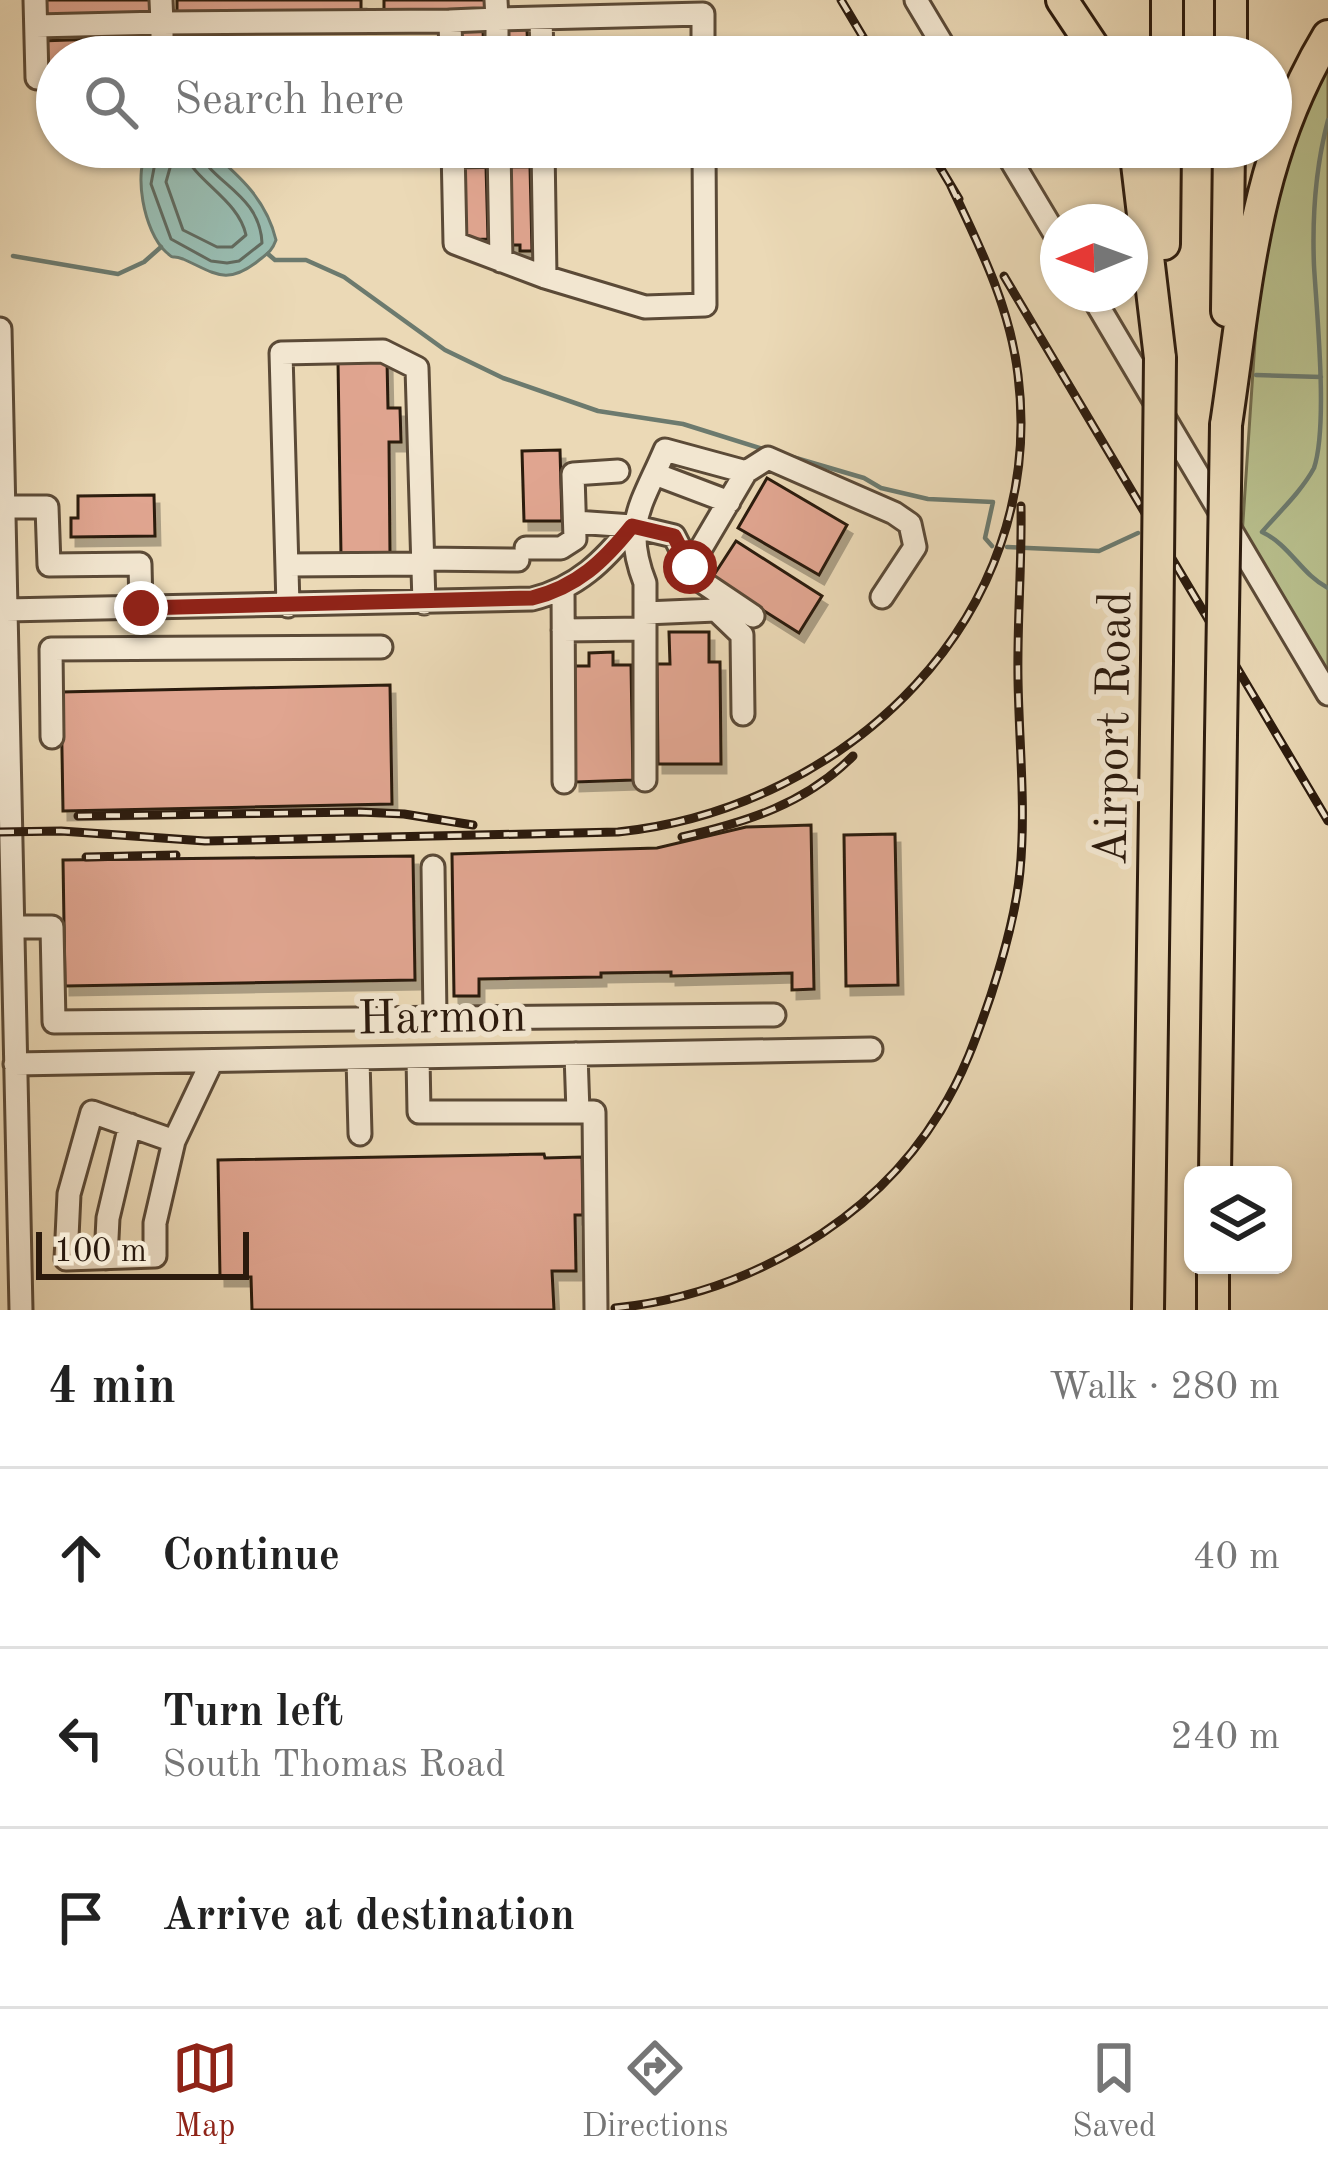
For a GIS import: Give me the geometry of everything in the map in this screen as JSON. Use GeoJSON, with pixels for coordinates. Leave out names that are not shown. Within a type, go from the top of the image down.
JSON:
{"type":"FeatureCollection","features":[{"type":"Feature","properties":{"kind":"highway"},"geometry":{"type":"LineString","coordinates":[[1062,0],[1086,36]]}},
{"type":"Feature","properties":{"kind":"highway"},"geometry":{"type":"LineString","coordinates":[[1167,36],[1168,0]]}},
{"type":"Feature","properties":{"kind":"highway"},"geometry":{"type":"LineString","coordinates":[[1231,36],[1232,0]]}},
{"type":"Feature","properties":{"kind":"highway"},"geometry":{"type":"LineString","coordinates":[[1292,103],[1328,36]]}},
{"type":"Feature","properties":{"kind":"highway"},"geometry":{"type":"LineString","coordinates":[[1138,168],[1160,306]]}},
{"type":"Feature","properties":{"kind":"highway","name":"Airport Road"},"geometry":{"type":"LineString","coordinates":[[1148,1310],[1164,168]]}},
{"type":"Feature","properties":{"kind":"highway"},"geometry":{"type":"LineString","coordinates":[[1214,1166],[1229,168]]}},
{"type":"Feature","properties":{"kind":"highway"},"geometry":{"type":"LineString","coordinates":[[1226,425],[1261,196],[1270,168]]}},
{"type":"Feature","properties":{"kind":"highway"},"geometry":{"type":"LineString","coordinates":[[1213,1274],[1213,1310]]}},
{"type":"Feature","properties":{"kind":"street"},"geometry":{"type":"LineString","coordinates":[[35,0],[36,36]]}},
{"type":"Feature","properties":{"kind":"street"},"geometry":{"type":"LineString","coordinates":[[916,0],[937,36]]}},
{"type":"Feature","properties":{"kind":"street"},"geometry":{"type":"LineString","coordinates":[[36,26],[162,12],[373,11],[450,21],[496,9],[541,18],[702,7]]}},
{"type":"Feature","properties":{"kind":"street"},"geometry":{"type":"LineString","coordinates":[[541,18],[541,36]]}},
{"type":"Feature","properties":{"kind":"street"},"geometry":{"type":"LineString","coordinates":[[450,21],[450,36]]}},
{"type":"Feature","properties":{"kind":"street"},"geometry":{"type":"LineString","coordinates":[[453,168],[455,243],[545,278],[645,307],[705,305],[704,168]]}},
{"type":"Feature","properties":{"kind":"street"},"geometry":{"type":"LineString","coordinates":[[499,168],[501,261]]}},
{"type":"Feature","properties":{"kind":"street"},"geometry":{"type":"LineString","coordinates":[[543,168],[545,278]]}},
{"type":"Feature","properties":{"kind":"street"},"geometry":{"type":"LineString","coordinates":[[1016,168],[1040,209]]}},
{"type":"Feature","properties":{"kind":"street"},"geometry":{"type":"LineString","coordinates":[[1102,312],[1328,694]]}},
{"type":"Feature","properties":{"kind":"street"},"geometry":{"type":"LineString","coordinates":[[0,329],[6,872],[13,927],[7,975],[15,1064],[8,1088],[10,1237],[21,1310]]}},
{"type":"Feature","properties":{"kind":"street"},"geometry":{"type":"LineString","coordinates":[[288,605],[281,352],[383,351],[417,368],[424,603]]}},
{"type":"Feature","properties":{"kind":"street"},"geometry":{"type":"LineString","coordinates":[[6,610],[506,602],[563,588],[607,557],[632,526],[665,450],[746,472]]}},
{"type":"Feature","properties":{"kind":"street"},"geometry":{"type":"LineString","coordinates":[[690,567],[746,472],[768,458],[910,524],[915,547],[882,597]]}},
{"type":"Feature","properties":{"kind":"street"},"geometry":{"type":"LineString","coordinates":[[287,565],[423,562],[561,548],[575,539],[573,474],[618,471]]}},
{"type":"Feature","properties":{"kind":"street"},"geometry":{"type":"LineString","coordinates":[[655,474],[729,502]]}},
{"type":"Feature","properties":{"kind":"street"},"geometry":{"type":"LineString","coordinates":[[3,501],[47,507],[49,565],[140,564],[141,608]]}},
{"type":"Feature","properties":{"kind":"street"},"geometry":{"type":"LineString","coordinates":[[574,522],[632,526],[674,536],[695,577],[753,616]]}},
{"type":"Feature","properties":{"kind":"street"},"geometry":{"type":"LineString","coordinates":[[632,526],[635,557],[645,583],[645,780]]}},
{"type":"Feature","properties":{"kind":"street"},"geometry":{"type":"LineString","coordinates":[[563,588],[564,782]]}},
{"type":"Feature","properties":{"kind":"street"},"geometry":{"type":"LineString","coordinates":[[349,604],[349,648]]}},
{"type":"Feature","properties":{"kind":"street"},"geometry":{"type":"LineString","coordinates":[[99,609],[100,649]]}},
{"type":"Feature","properties":{"kind":"street"},"geometry":{"type":"LineString","coordinates":[[563,631],[716,610],[742,635],[743,714]]}},
{"type":"Feature","properties":{"kind":"street"},"geometry":{"type":"LineString","coordinates":[[52,737],[51,649],[381,647]]}},
{"type":"Feature","properties":{"kind":"street"},"geometry":{"type":"LineString","coordinates":[[433,867],[435,1018]]}},
{"type":"Feature","properties":{"kind":"street"},"geometry":{"type":"LineString","coordinates":[[13,927],[52,927],[54,1022],[774,1016]]}},
{"type":"Feature","properties":{"kind":"street"},"geometry":{"type":"LineString","coordinates":[[693,1016],[694,1052]]}},
{"type":"Feature","properties":{"kind":"street"},"geometry":{"type":"LineString","coordinates":[[474,1018],[475,1056]]}},
{"type":"Feature","properties":{"kind":"street"},"geometry":{"type":"LineString","coordinates":[[327,1019],[328,1059]]}},
{"type":"Feature","properties":{"kind":"street"},"geometry":{"type":"LineString","coordinates":[[387,1019],[388,1058]]}},
{"type":"Feature","properties":{"kind":"street"},"geometry":{"type":"LineString","coordinates":[[173,1141],[92,1112],[69,1194],[66,1259],[155,1256],[155,1223],[173,1141],[201,1062],[189,1020]]}},
{"type":"Feature","properties":{"kind":"street"},"geometry":{"type":"LineString","coordinates":[[117,1021],[118,1063]]}},
{"type":"Feature","properties":{"kind":"street","name":"Harmon"},"geometry":{"type":"LineString","coordinates":[[15,1064],[871,1049]]}},
{"type":"Feature","properties":{"kind":"street"},"geometry":{"type":"LineString","coordinates":[[576,1054],[578,1112]]}},
{"type":"Feature","properties":{"kind":"street"},"geometry":{"type":"LineString","coordinates":[[418,1058],[419,1112],[594,1112],[596,1310]]}},
{"type":"Feature","properties":{"kind":"street"},"geometry":{"type":"LineString","coordinates":[[358,1059],[360,1134]]}},
{"type":"Feature","properties":{"kind":"street"},"geometry":{"type":"LineString","coordinates":[[106,1258],[108,1218],[130,1125]]}},
{"type":"Feature","properties":{"kind":"green space"},"geometry":{"type":"Polygon","coordinates":[[[1328,51],[1328,681],[1242,536],[1263,221],[1283,168],[1292,168],[1292,145],[1328,51]]]}},
{"type":"Feature","properties":{"kind":"water"},"geometry":{"type":"Polygon","coordinates":[[[229,168],[258,200],[276,240],[247,269],[229,275],[172,257],[158,243],[146,216],[141,171],[229,168]]]}},
{"type":"Feature","properties":{"kind":"building"},"geometry":{"type":"Polygon","coordinates":[[[39,0],[156,0],[157,17],[39,20],[39,0]]]}},
{"type":"Feature","properties":{"kind":"building"},"geometry":{"type":"Polygon","coordinates":[[[177,0],[361,0],[361,12],[177,17],[177,0]]]}},
{"type":"Feature","properties":{"kind":"building"},"geometry":{"type":"Polygon","coordinates":[[[384,0],[488,0],[488,9],[384,13],[384,0]]]}},
{"type":"Feature","properties":{"kind":"building"},"geometry":{"type":"Polygon","coordinates":[[[527,29],[527,36],[503,36],[503,30],[527,29]]]}},
{"type":"Feature","properties":{"kind":"building"},"geometry":{"type":"Polygon","coordinates":[[[483,30],[483,36],[459,36],[459,31],[483,30]]]}},
{"type":"Feature","properties":{"kind":"building"},"geometry":{"type":"Polygon","coordinates":[[[462,168],[486,168],[488,239],[464,240],[462,168]]]}},
{"type":"Feature","properties":{"kind":"building"},"geometry":{"type":"Polygon","coordinates":[[[506,168],[530,168],[532,251],[508,245],[506,168]]]}},
{"type":"Feature","properties":{"kind":"building"},"geometry":{"type":"Polygon","coordinates":[[[387,360],[388,408],[400,408],[401,442],[389,442],[390,555],[341,556],[338,361],[387,360]]]}},
{"type":"Feature","properties":{"kind":"building"},"geometry":{"type":"Polygon","coordinates":[[[560,450],[562,521],[524,521],[522,451],[560,450]]]}},
{"type":"Feature","properties":{"kind":"building"},"geometry":{"type":"Polygon","coordinates":[[[767,478],[847,525],[819,575],[738,528],[767,478]]]}},
{"type":"Feature","properties":{"kind":"building"},"geometry":{"type":"Polygon","coordinates":[[[154,495],[155,536],[71,537],[71,518],[78,518],[78,496],[154,495]]]}},
{"type":"Feature","properties":{"kind":"building"},"geometry":{"type":"Polygon","coordinates":[[[736,541],[822,596],[799,633],[712,578],[736,541]]]}},
{"type":"Feature","properties":{"kind":"building"},"geometry":{"type":"Polygon","coordinates":[[[669,632],[709,632],[709,662],[720,662],[721,764],[658,764],[657,664],[670,664],[669,632]]]}},
{"type":"Feature","properties":{"kind":"building"},"geometry":{"type":"Polygon","coordinates":[[[613,652],[613,665],[631,665],[633,780],[575,782],[573,666],[589,666],[589,653],[613,652]]]}},
{"type":"Feature","properties":{"kind":"building"},"geometry":{"type":"Polygon","coordinates":[[[390,685],[392,804],[63,811],[61,692],[390,685]]]}},
{"type":"Feature","properties":{"kind":"building"},"geometry":{"type":"Polygon","coordinates":[[[811,825],[814,989],[792,990],[792,973],[601,973],[601,977],[479,979],[479,996],[454,996],[452,854],[657,848],[746,827],[811,825]]]}},
{"type":"Feature","properties":{"kind":"building"},"geometry":{"type":"Polygon","coordinates":[[[895,834],[898,985],[846,986],[844,835],[895,834]]]}},
{"type":"Feature","properties":{"kind":"building"},"geometry":{"type":"Polygon","coordinates":[[[413,856],[415,980],[65,986],[63,860],[413,856]]]}},
{"type":"Feature","properties":{"kind":"building"},"geometry":{"type":"Polygon","coordinates":[[[544,1154],[545,1158],[582,1157],[583,1215],[575,1215],[576,1271],[552,1271],[554,1310],[252,1310],[251,1277],[220,1277],[218,1160],[544,1154]]]}},
{"type":"Feature","properties":{"kind":"waterway"},"geometry":{"type":"LineString","coordinates":[[1328,120],[1317,175],[1314,229],[1318,449],[1309,477],[1262,532],[1328,588]]}},
{"type":"Feature","properties":{"kind":"waterway"},"geometry":{"type":"LineString","coordinates":[[13,256],[118,274],[144,262],[161,247]]}},
{"type":"Feature","properties":{"kind":"waterway"},"geometry":{"type":"LineString","coordinates":[[268,254],[275,260],[306,260],[344,277],[445,350],[503,378],[598,411],[683,424],[766,450]]}},
{"type":"Feature","properties":{"kind":"waterway"},"geometry":{"type":"LineString","coordinates":[[1256,375],[1321,377]]}},
{"type":"Feature","properties":{"kind":"waterway"},"geometry":{"type":"LineString","coordinates":[[789,456],[928,499],[993,502],[985,538],[992,546]]}},
{"type":"Feature","properties":{"kind":"waterway"},"geometry":{"type":"LineString","coordinates":[[1007,547],[1099,551],[1138,533]]}},
{"type":"Feature","properties":{"kind":"railway"},"geometry":{"type":"LineString","coordinates":[[841,0],[862,36]]}},
{"type":"Feature","properties":{"kind":"railway"},"geometry":{"type":"LineString","coordinates":[[941,168],[959,199]]}},
{"type":"Feature","properties":{"kind":"railway"},"geometry":{"type":"LineString","coordinates":[[0,832],[61,831],[205,841],[618,832],[702,815],[782,784],[854,740],[916,685],[965,619],[1000,545],[1019,463],[1018,375],[1008,325],[951,186]]}},
{"type":"Feature","properties":{"kind":"railway"},"geometry":{"type":"LineString","coordinates":[[1004,276],[1328,821]]}},
{"type":"Feature","properties":{"kind":"railway"},"geometry":{"type":"LineString","coordinates":[[615,1308],[710,1288],[800,1247],[879,1188],[912,1152],[956,1084],[1000,965],[1020,871],[1021,506]]}},
{"type":"Feature","properties":{"kind":"railway"},"geometry":{"type":"LineString","coordinates":[[682,837],[774,809],[815,787],[853,756]]}},
{"type":"Feature","properties":{"kind":"railway"},"geometry":{"type":"LineString","coordinates":[[78,816],[360,812],[473,825]]}},
{"type":"Feature","properties":{"kind":"railway"},"geometry":{"type":"LineString","coordinates":[[86,857],[176,855]]}},
{"type":"Feature","properties":{"kind":"route"},"geometry":{"type":"LineString","coordinates":[[141,608],[532,598],[551,594],[589,573],[632,526],[674,536],[690,567]]}}]}
